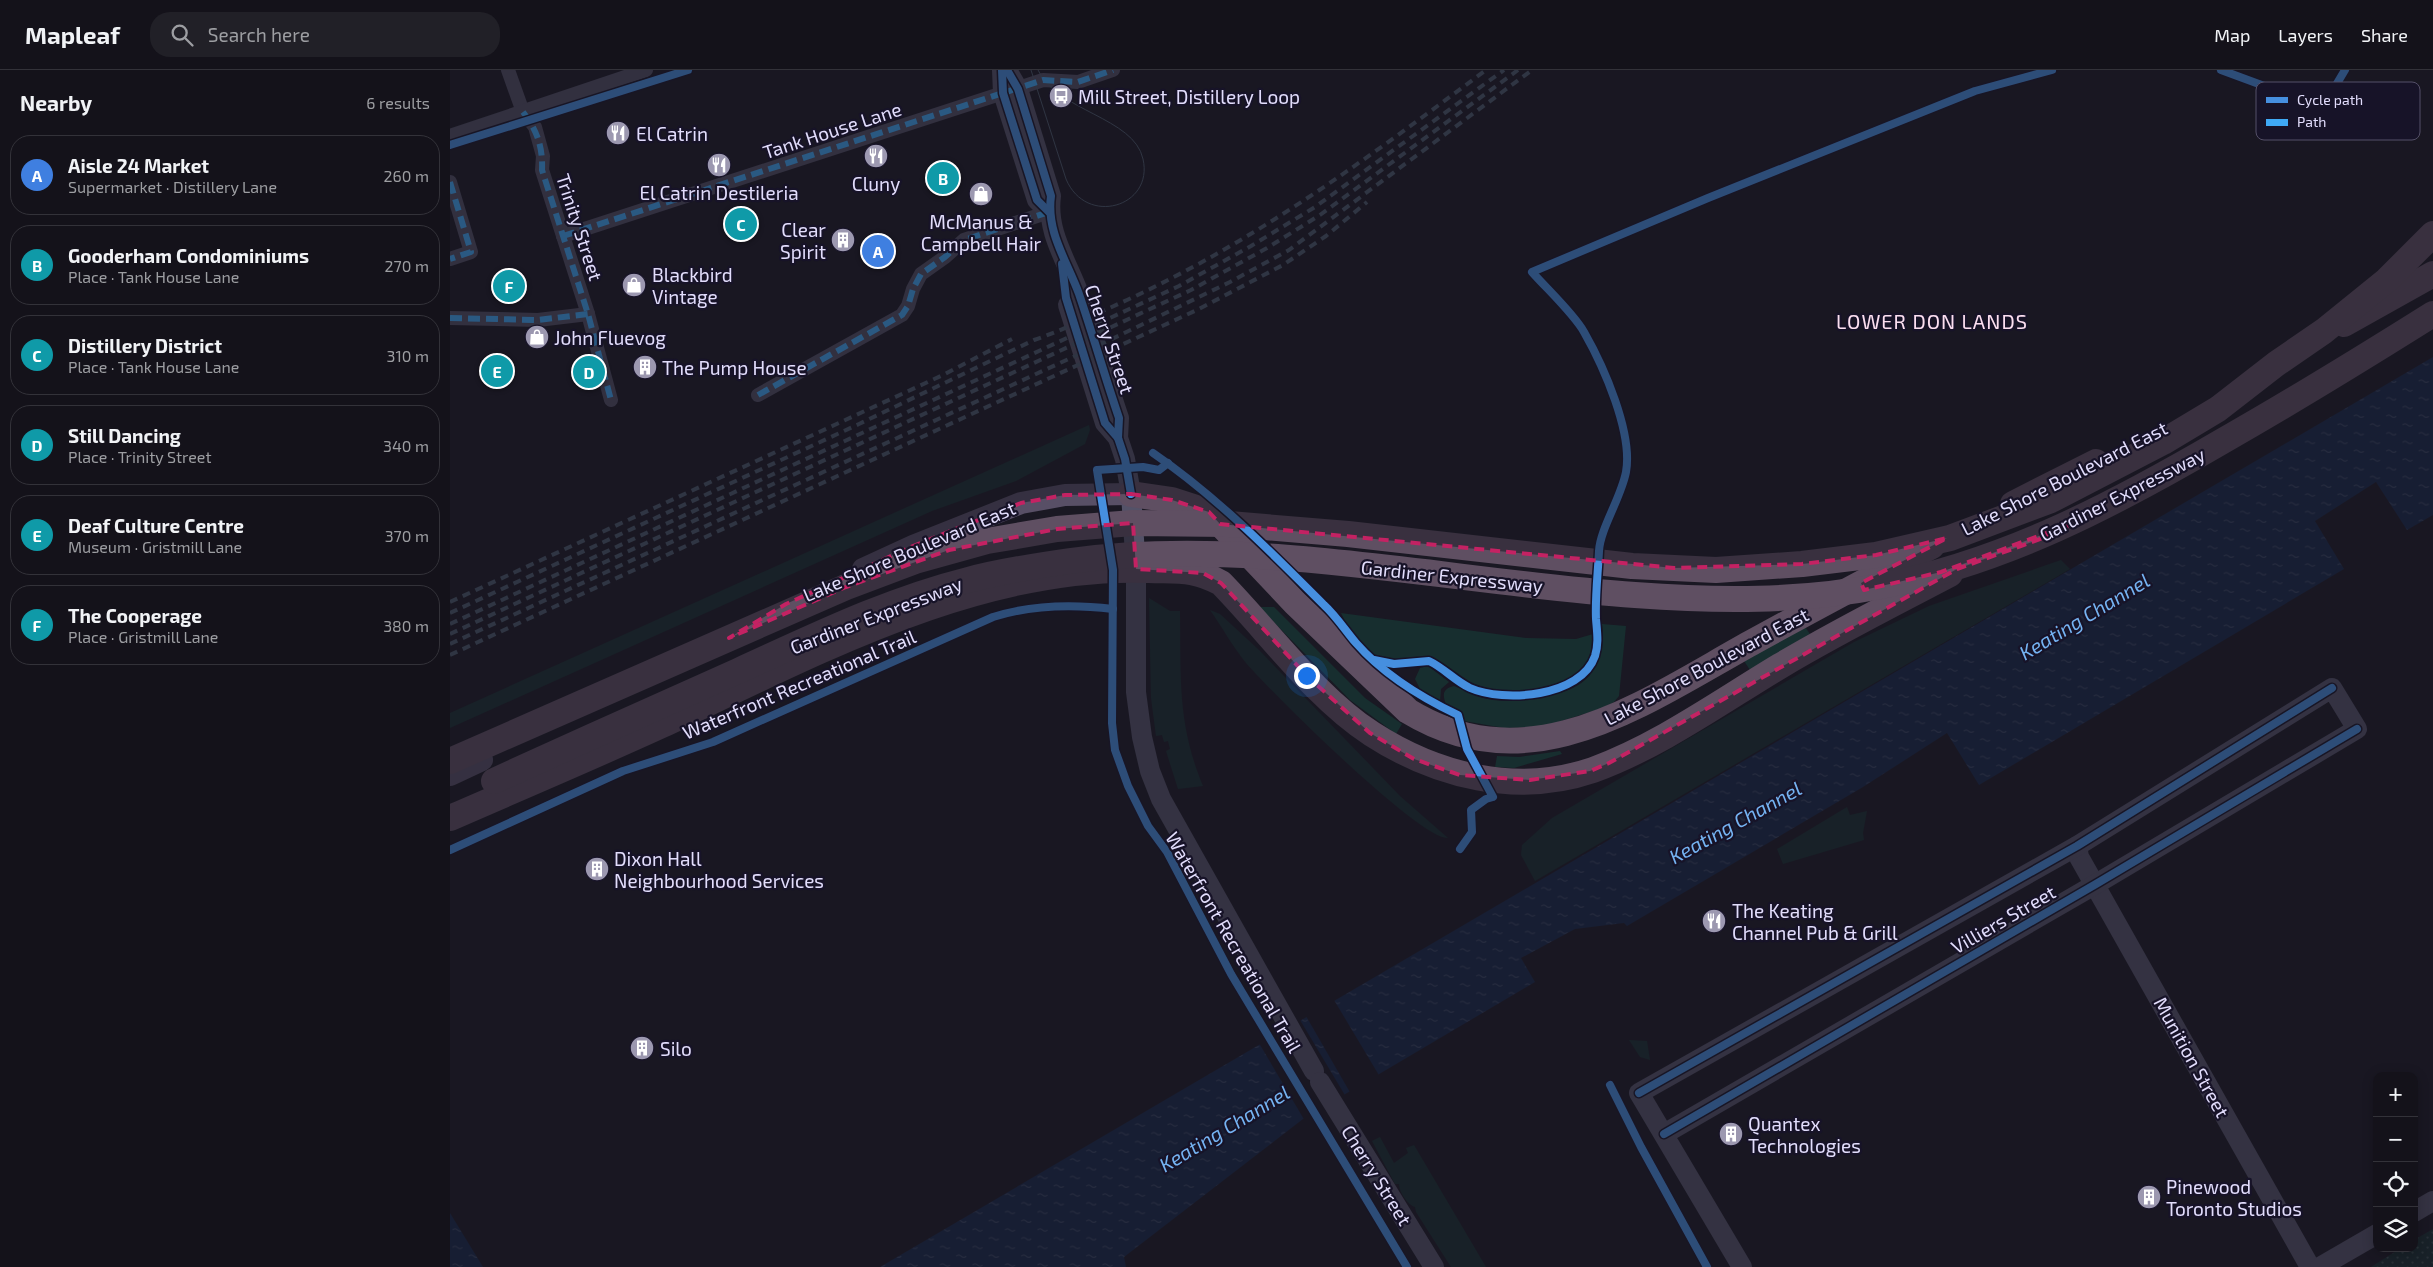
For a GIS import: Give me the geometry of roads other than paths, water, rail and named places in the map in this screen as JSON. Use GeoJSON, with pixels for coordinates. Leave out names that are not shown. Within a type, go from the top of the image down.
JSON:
{"type":"FeatureCollection","features":[{"type":"Feature","properties":{"kind":"highway","name":"Gardiner Expressway"},"geometry":{"type":"LineString","coordinates":[[450,761],[846,587],[923,558],[987,541],[1099,524],[1182,523],[1348,534],[1632,566],[1716,570],[1802,564],[1876,555],[1913,547],[2000,521],[2050,500],[2109,471],[2218,409],[2276,364],[2324,331],[2387,280],[2433,234]]}},
{"type":"Feature","properties":{"kind":"highway","name":"Lake Shore Boulevard East"},"geometry":{"type":"LineString","coordinates":[[1130,494],[1172,500],[1209,512],[1299,606],[1408,711],[1428,723],[1471,736],[1517,740],[1542,739],[1568,734],[1593,726],[1648,700],[1835,596],[2139,441],[2433,274]]}},
{"type":"Feature","properties":{"kind":"highway","name":"Gardiner Expressway"},"geometry":{"type":"LineString","coordinates":[[450,801],[837,627],[906,599],[963,581],[1037,566],[1125,556],[1243,556],[1309,561],[1631,595],[1700,599],[1806,596],[1878,587],[1941,572],[2023,544],[2088,516],[2290,403],[2433,314]]}},
{"type":"Feature","properties":{"kind":"highway","name":"Lake Shore Boulevard East"},"geometry":{"type":"LineString","coordinates":[[450,818],[660,726],[853,636],[960,597],[1041,579],[1136,569],[1203,573],[1220,583],[1338,706],[1370,733],[1414,759],[1460,775],[1484,780],[1530,780],[1590,771],[1661,737],[1792,659],[1958,569],[2046,537],[2433,322]]}},
{"type":"Feature","properties":{"kind":"highway"},"geometry":{"type":"LineString","coordinates":[[1648,700],[1738,691]]}},
{"type":"Feature","properties":{"kind":"main road","name":"Lake Shore Boulevard East"},"geometry":{"type":"LineString","coordinates":[[450,775],[649,686],[786,604],[997,511],[1042,498],[1087,494],[1130,494]]}},
{"type":"Feature","properties":{"kind":"street","name":"Trinity Street"},"geometry":{"type":"LineString","coordinates":[[508,70],[523,112],[535,127],[543,156],[542,170],[588,314],[611,400]]}},
{"type":"Feature","properties":{"kind":"street"},"geometry":{"type":"LineString","coordinates":[[450,136],[646,70]]}},
{"type":"Feature","properties":{"kind":"street","name":"Cherry Street"},"geometry":{"type":"LineString","coordinates":[[1002,70],[1010,91]]}},
{"type":"Feature","properties":{"kind":"street","name":"Cherry Street"},"geometry":{"type":"LineString","coordinates":[[1007,70],[1010,91],[1038,200],[1049,212],[1060,252],[1066,298],[1105,423],[1118,438],[1124,459],[1130,494],[1136,569],[1136,692],[1142,737],[1150,771],[1161,799],[1282,1018],[1352,1136],[1434,1267]]}},
{"type":"Feature","properties":{"kind":"street","name":"Tank House Lane"},"geometry":{"type":"LineString","coordinates":[[563,236],[1043,80],[1078,82],[1112,70]]}},
{"type":"Feature","properties":{"kind":"street"},"geometry":{"type":"LineString","coordinates":[[450,182],[472,252],[450,259]]}},
{"type":"Feature","properties":{"kind":"street"},"geometry":{"type":"LineString","coordinates":[[758,395],[902,315],[908,306],[913,289],[921,274],[945,257],[964,240],[1049,212]]}},
{"type":"Feature","properties":{"kind":"street"},"geometry":{"type":"LineString","coordinates":[[450,318],[538,320],[588,314]]}},
{"type":"Feature","properties":{"kind":"street","name":"Villiers Street"},"geometry":{"type":"LineString","coordinates":[[2332,688],[2357,729],[2096,884],[1664,1134],[1639,1093],[2077,846],[2332,688]]}},
{"type":"Feature","properties":{"kind":"street","name":"Munition Street"},"geometry":{"type":"LineString","coordinates":[[2077,846],[2079,857],[2096,884],[2310,1267]]}},
{"type":"Feature","properties":{"kind":"street"},"geometry":{"type":"LineString","coordinates":[[1664,1134],[1742,1267]]}},
{"type":"Feature","properties":{"kind":"street"},"geometry":{"type":"LineString","coordinates":[[2418,1210],[2433,1201]]}},
{"type":"Feature","properties":{"kind":"street"},"geometry":{"type":"LineString","coordinates":[[2320,1267],[2373,1236]]}},
{"type":"Feature","properties":{"kind":"water","name":"Keating Channel"},"geometry":{"type":"Polygon","coordinates":[[[2433,357],[2433,515],[2407,530],[2376,482],[2315,521],[2344,569],[1979,785],[1947,733],[1863,787],[1627,926],[1624,923],[1575,929],[1521,958],[1535,982],[1303,1119],[1124,1257],[1126,1267],[880,1267],[2433,357]]]}},
{"type":"Feature","properties":{"kind":"water"},"geometry":{"type":"Polygon","coordinates":[[[450,1213],[483,1267],[450,1267],[450,1213]]]}},
{"type":"Feature","properties":{"kind":"tram line"},"geometry":{"type":"LineString","coordinates":[[1031,70],[1066,179],[1076,194],[1088,203],[1102,206],[1116,205],[1129,199],[1138,189],[1144,176],[1143,159],[1137,145],[1111,123],[1061,95],[1047,84],[1038,70]]}},
{"type":"Feature","properties":{"kind":"railway"},"geometry":{"type":"LineString","coordinates":[[450,613],[859,424],[1034,340],[1081,321],[1176,276],[1269,223],[1313,194],[1486,70]]}},
{"type":"Feature","properties":{"kind":"railway"},"geometry":{"type":"LineString","coordinates":[[450,624],[1179,286],[1251,246],[1315,207],[1504,70]]}},
{"type":"Feature","properties":{"kind":"railway"},"geometry":{"type":"LineString","coordinates":[[450,634],[1191,290],[1267,248],[1320,215],[1518,70]]}},
{"type":"Feature","properties":{"kind":"railway"},"geometry":{"type":"LineString","coordinates":[[450,644],[1112,339],[1230,282],[1289,250],[1532,70]]}},
{"type":"Feature","properties":{"kind":"railway"},"geometry":{"type":"LineString","coordinates":[[450,655],[1199,309],[1283,265],[1326,236],[1367,202]]}},
{"type":"Feature","properties":{"kind":"railway"},"geometry":{"type":"LineString","coordinates":[[450,602],[943,375],[1012,339]]}},
{"type":"Feature","properties":{"kind":"place","name":"Mill Street, Distillery Loop"},"geometry":{"type":"Point","coordinates":[1061,96]}},
{"type":"Feature","properties":{"kind":"place","name":"El Catrin"},"geometry":{"type":"Point","coordinates":[618,133]}},
{"type":"Feature","properties":{"kind":"place","name":"Cluny"},"geometry":{"type":"Point","coordinates":[876,156]}},
{"type":"Feature","properties":{"kind":"place","name":"El Catrin Destileria"},"geometry":{"type":"Point","coordinates":[719,165]}},
{"type":"Feature","properties":{"kind":"place","name":"Gooderham Condominiums"},"geometry":{"type":"Point","coordinates":[943,178]}},
{"type":"Feature","properties":{"kind":"place","name":"McManus & Campbell Hair"},"geometry":{"type":"Point","coordinates":[981,194]}},
{"type":"Feature","properties":{"kind":"place","name":"Distillery District"},"geometry":{"type":"Point","coordinates":[741,224]}},
{"type":"Feature","properties":{"kind":"place","name":"Clear Spirit"},"geometry":{"type":"Point","coordinates":[843,240]}},
{"type":"Feature","properties":{"kind":"place","name":"Aisle 24 Market"},"geometry":{"type":"Point","coordinates":[878,251]}},
{"type":"Feature","properties":{"kind":"place","name":"Blackbird Vintage"},"geometry":{"type":"Point","coordinates":[634,285]}},
{"type":"Feature","properties":{"kind":"place","name":"The Cooperage"},"geometry":{"type":"Point","coordinates":[509,286]}},
{"type":"Feature","properties":{"kind":"place","name":"John Fluevog"},"geometry":{"type":"Point","coordinates":[537,337]}},
{"type":"Feature","properties":{"kind":"place","name":"The Pump House"},"geometry":{"type":"Point","coordinates":[645,367]}},
{"type":"Feature","properties":{"kind":"place","name":"Deaf Culture Centre"},"geometry":{"type":"Point","coordinates":[497,371]}},
{"type":"Feature","properties":{"kind":"place","name":"Still Dancing"},"geometry":{"type":"Point","coordinates":[589,372]}},
{"type":"Feature","properties":{"kind":"place","name":"Dixon Hall Neighbourhood Services"},"geometry":{"type":"Point","coordinates":[597,869]}},
{"type":"Feature","properties":{"kind":"place","name":"The Keating Channel Pub & Grill"},"geometry":{"type":"Point","coordinates":[1714,921]}},
{"type":"Feature","properties":{"kind":"place","name":"Silo"},"geometry":{"type":"Point","coordinates":[642,1048]}},
{"type":"Feature","properties":{"kind":"place","name":"Quantex Technologies"},"geometry":{"type":"Point","coordinates":[1731,1134]}},
{"type":"Feature","properties":{"kind":"place","name":"Pinewood Toronto Studios"},"geometry":{"type":"Point","coordinates":[2149,1197]}},
{"type":"Feature","properties":{"kind":"district","name":"LOWER DON LANDS"},"geometry":{"type":"Point","coordinates":[1932,321]}}]}
